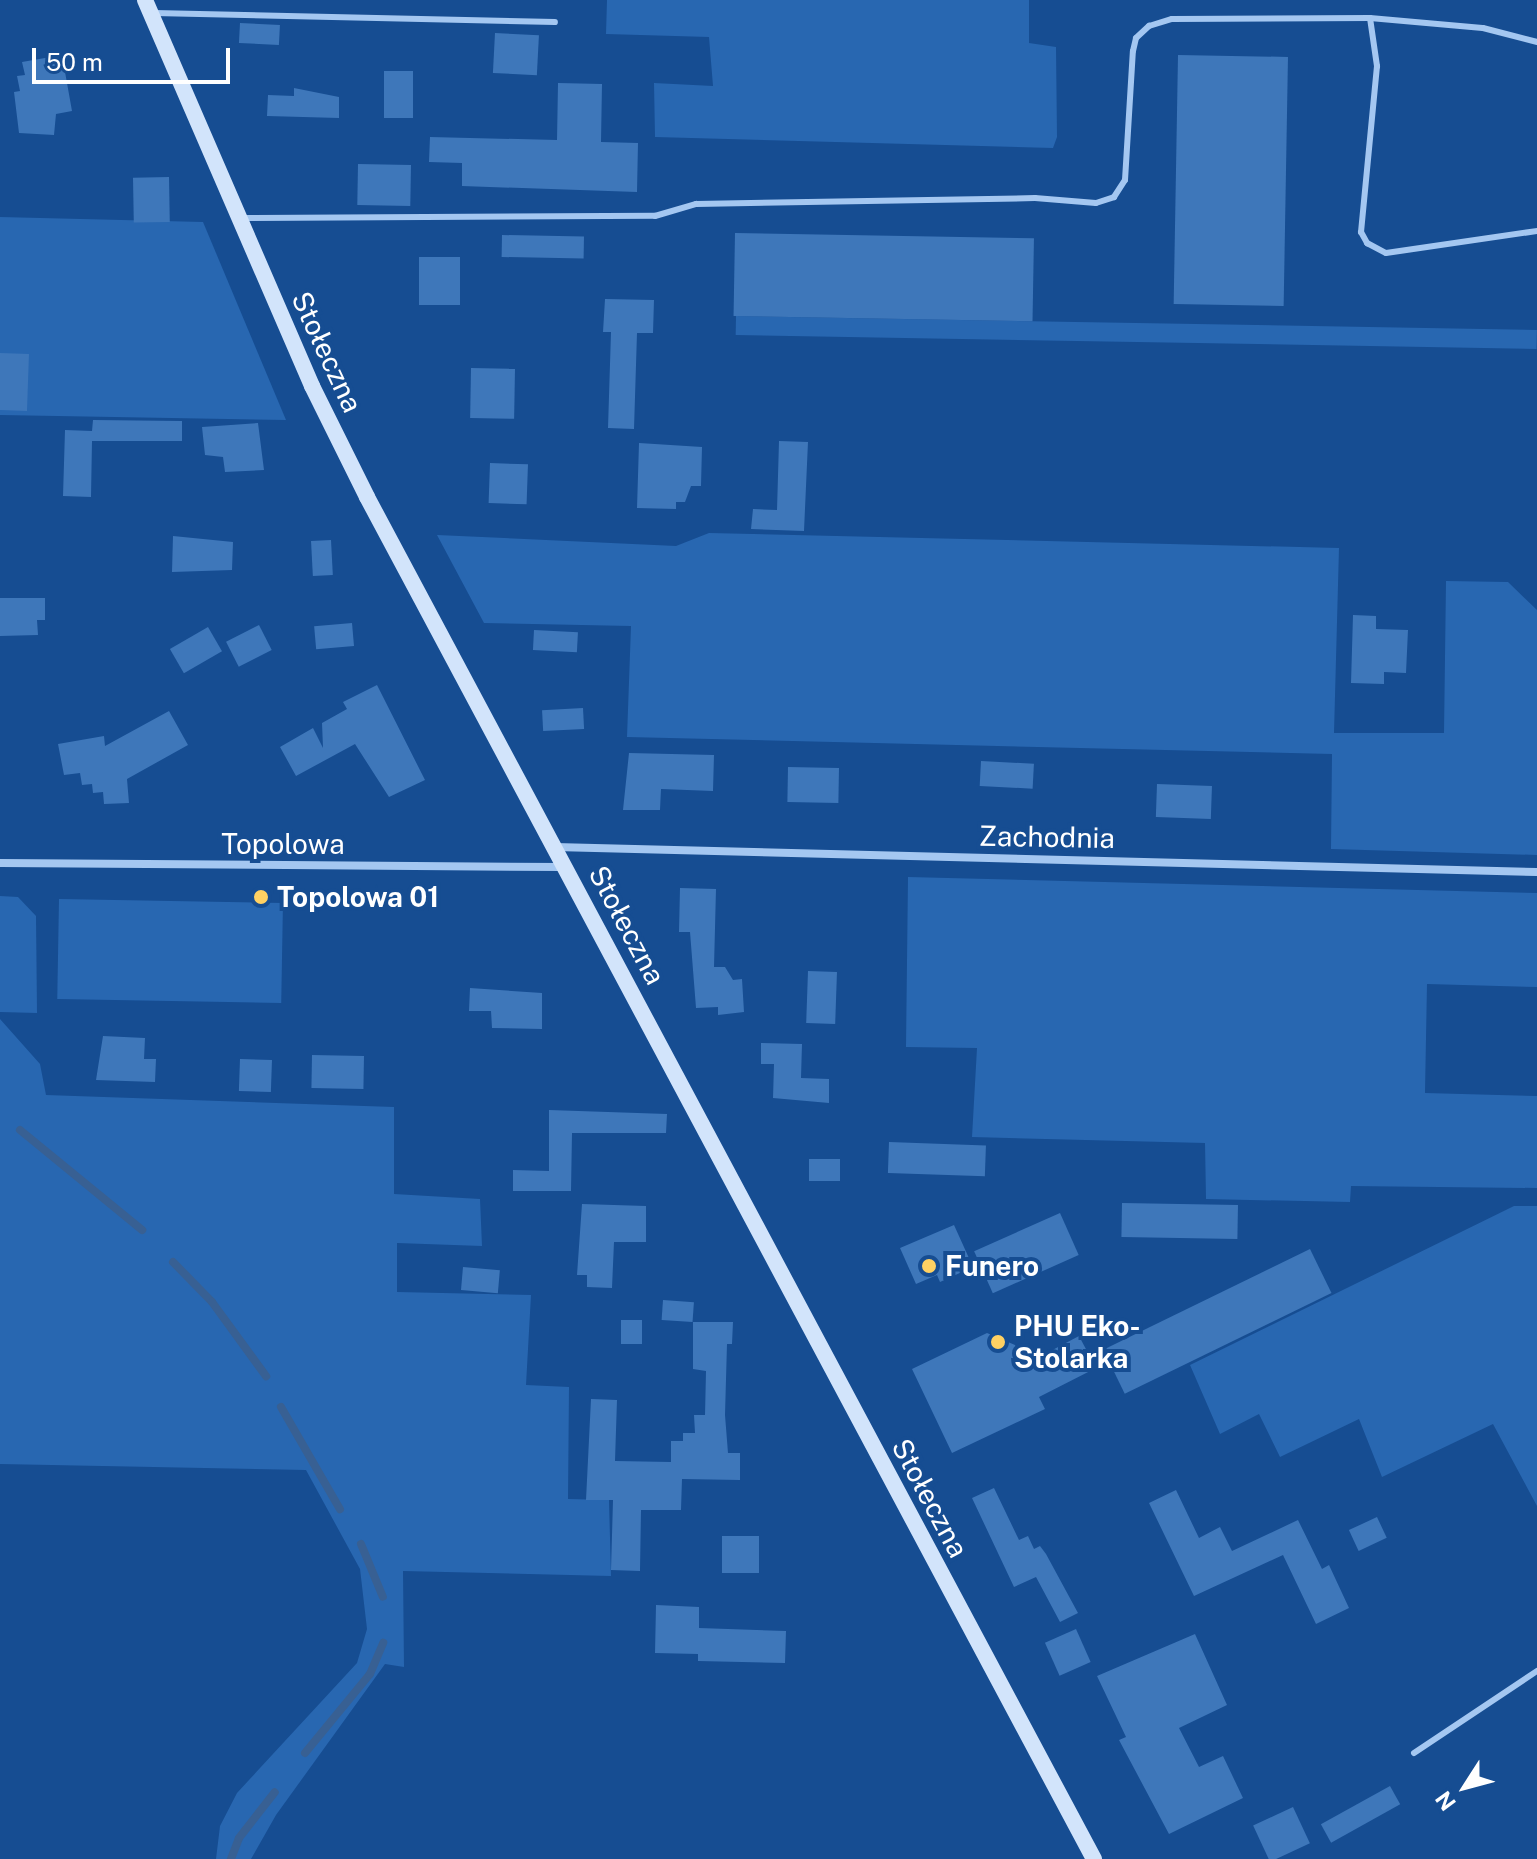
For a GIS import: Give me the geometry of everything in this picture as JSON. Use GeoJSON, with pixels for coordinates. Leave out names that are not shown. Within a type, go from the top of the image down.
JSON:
{"type":"FeatureCollection","features":[{"type":"Feature","properties":{"kind":"main road","name":"Stołeczna"},"geometry":{"type":"LineString","coordinates":[[148,6],[238,218],[367,497],[1094,1859]]}},
{"type":"Feature","properties":{"kind":"street","name":"Zachodnia"},"geometry":{"type":"LineString","coordinates":[[555,847],[1537,872]]}},
{"type":"Feature","properties":{"kind":"street","name":"Topolowa"},"geometry":{"type":"LineString","coordinates":[[0,863],[567,867]]}},
{"type":"Feature","properties":{"kind":"lane"},"geometry":{"type":"LineString","coordinates":[[148,6],[555,22]]}},
{"type":"Feature","properties":{"kind":"lane"},"geometry":{"type":"LineString","coordinates":[[1370,18],[1377,66],[1361,232],[1367,243],[1386,253],[1537,231]]}},
{"type":"Feature","properties":{"kind":"lane"},"geometry":{"type":"LineString","coordinates":[[238,218],[655,216],[696,204],[727,203],[1035,198],[1096,203],[1114,197],[1125,180],[1133,51],[1136,38],[1149,26],[1172,19],[1370,18],[1483,28],[1537,42]]}},
{"type":"Feature","properties":{"kind":"lane"},"geometry":{"type":"LineString","coordinates":[[1414,1753],[1537,1671]]}},
{"type":"Feature","properties":{"kind":"shaded area"},"geometry":{"type":"Polygon","coordinates":[[[607,0],[1029,0],[1029,43],[1056,47],[1057,137],[1053,148],[655,137],[654,83],[713,86],[709,37],[606,34],[607,0]]]}},
{"type":"Feature","properties":{"kind":"shaded area"},"geometry":{"type":"Polygon","coordinates":[[[0,217],[203,222],[286,420],[0,415],[0,217]]]}},
{"type":"Feature","properties":{"kind":"shaded area"},"geometry":{"type":"Polygon","coordinates":[[[736,316],[1537,330],[1537,349],[736,335],[736,316]]]}},
{"type":"Feature","properties":{"kind":"shaded area"},"geometry":{"type":"Polygon","coordinates":[[[709,533],[1339,548],[1334,733],[1444,733],[1446,581],[1508,582],[1537,610],[1537,855],[1331,849],[1332,754],[627,737],[631,626],[484,623],[437,535],[676,546],[709,533]]]}},
{"type":"Feature","properties":{"kind":"shaded area"},"geometry":{"type":"Polygon","coordinates":[[[908,877],[1537,893],[1537,987],[1427,984],[1425,1093],[1537,1096],[1537,1188],[1351,1186],[1350,1202],[1206,1199],[1205,1143],[972,1137],[977,1048],[906,1047],[908,877]]]}},
{"type":"Feature","properties":{"kind":"shaded area"},"geometry":{"type":"Polygon","coordinates":[[[0,896],[18,897],[36,916],[37,1013],[0,1012],[0,896]]]}},
{"type":"Feature","properties":{"kind":"shaded area"},"geometry":{"type":"Polygon","coordinates":[[[59,899],[283,903],[281,1003],[57,999],[59,899]]]}},
{"type":"Feature","properties":{"kind":"shaded area"},"geometry":{"type":"Polygon","coordinates":[[[0,1019],[40,1064],[46,1095],[394,1107],[394,1194],[480,1199],[482,1246],[397,1243],[397,1292],[531,1295],[526,1385],[569,1387],[568,1499],[609,1500],[611,1576],[403,1571],[404,1667],[385,1664],[276,1815],[251,1859],[216,1859],[220,1826],[237,1793],[357,1663],[367,1629],[360,1569],[306,1470],[0,1464],[0,1019]]]}},
{"type":"Feature","properties":{"kind":"shaded area"},"geometry":{"type":"Polygon","coordinates":[[[1514,1206],[1537,1206],[1537,1506],[1493,1424],[1382,1477],[1359,1419],[1280,1457],[1259,1414],[1220,1434],[1190,1365],[1514,1206]]]}},
{"type":"Feature","properties":{"kind":"building"},"geometry":{"type":"Polygon","coordinates":[[[240,23],[280,25],[279,45],[239,43],[240,23]]]}},
{"type":"Feature","properties":{"kind":"building"},"geometry":{"type":"Polygon","coordinates":[[[495,33],[539,35],[537,75],[493,73],[495,33]]]}},
{"type":"Feature","properties":{"kind":"building"},"geometry":{"type":"Polygon","coordinates":[[[62,55],[72,111],[56,114],[54,135],[19,133],[14,92],[20,91],[17,76],[25,75],[22,62],[62,55]]]}},
{"type":"Feature","properties":{"kind":"building"},"geometry":{"type":"Polygon","coordinates":[[[1178,55],[1288,57],[1284,306],[1174,304],[1178,55]]]}},
{"type":"Feature","properties":{"kind":"building"},"geometry":{"type":"Polygon","coordinates":[[[384,71],[413,71],[413,118],[384,118],[384,71]]]}},
{"type":"Feature","properties":{"kind":"building"},"geometry":{"type":"Polygon","coordinates":[[[558,83],[602,84],[601,142],[638,143],[637,192],[462,186],[462,163],[429,162],[430,137],[557,140],[558,83]]]}},
{"type":"Feature","properties":{"kind":"building"},"geometry":{"type":"Polygon","coordinates":[[[294,88],[339,97],[339,118],[267,116],[268,95],[294,96],[294,88]]]}},
{"type":"Feature","properties":{"kind":"building"},"geometry":{"type":"Polygon","coordinates":[[[358,164],[411,165],[410,206],[357,205],[358,164]]]}},
{"type":"Feature","properties":{"kind":"building"},"geometry":{"type":"Polygon","coordinates":[[[169,177],[170,222],[134,223],[133,178],[169,177]]]}},
{"type":"Feature","properties":{"kind":"building"},"geometry":{"type":"Polygon","coordinates":[[[735,233],[1034,238],[1033,321],[734,316],[735,233]]]}},
{"type":"Feature","properties":{"kind":"building"},"geometry":{"type":"Polygon","coordinates":[[[502,235],[584,236],[584,258],[502,257],[502,235]]]}},
{"type":"Feature","properties":{"kind":"building"},"geometry":{"type":"Polygon","coordinates":[[[419,257],[460,257],[460,305],[419,305],[419,257]]]}},
{"type":"Feature","properties":{"kind":"building"},"geometry":{"type":"Polygon","coordinates":[[[605,299],[654,300],[653,333],[637,333],[634,429],[608,428],[611,332],[603,332],[605,299]]]}},
{"type":"Feature","properties":{"kind":"building"},"geometry":{"type":"Polygon","coordinates":[[[0,353],[29,354],[27,411],[0,410],[0,353]]]}},
{"type":"Feature","properties":{"kind":"building"},"geometry":{"type":"Polygon","coordinates":[[[471,368],[515,369],[514,419],[470,418],[471,368]]]}},
{"type":"Feature","properties":{"kind":"building"},"geometry":{"type":"Polygon","coordinates":[[[93,420],[182,421],[182,441],[92,441],[91,497],[63,496],[65,430],[92,431],[93,420]]]}},
{"type":"Feature","properties":{"kind":"building"},"geometry":{"type":"Polygon","coordinates":[[[258,423],[264,470],[225,472],[223,457],[205,455],[202,427],[258,423]]]}},
{"type":"Feature","properties":{"kind":"building"},"geometry":{"type":"Polygon","coordinates":[[[779,441],[808,442],[804,531],[751,529],[753,509],[777,510],[779,441]]]}},
{"type":"Feature","properties":{"kind":"building"},"geometry":{"type":"Polygon","coordinates":[[[639,443],[702,447],[701,486],[691,486],[685,502],[676,502],[676,509],[637,508],[639,443]]]}},
{"type":"Feature","properties":{"kind":"building"},"geometry":{"type":"Polygon","coordinates":[[[490,463],[528,464],[527,504],[489,503],[490,463]]]}},
{"type":"Feature","properties":{"kind":"building"},"geometry":{"type":"Polygon","coordinates":[[[173,536],[233,542],[232,570],[172,572],[173,536]]]}},
{"type":"Feature","properties":{"kind":"building"},"geometry":{"type":"Polygon","coordinates":[[[331,540],[333,575],[313,576],[311,541],[331,540]]]}},
{"type":"Feature","properties":{"kind":"building"},"geometry":{"type":"Polygon","coordinates":[[[0,598],[45,598],[45,620],[37,620],[38,635],[0,636],[0,598]]]}},
{"type":"Feature","properties":{"kind":"building"},"geometry":{"type":"Polygon","coordinates":[[[1353,615],[1376,616],[1376,629],[1408,630],[1406,673],[1384,672],[1384,684],[1351,683],[1353,615]]]}},
{"type":"Feature","properties":{"kind":"building"},"geometry":{"type":"Polygon","coordinates":[[[352,623],[354,646],[316,649],[314,626],[352,623]]]}},
{"type":"Feature","properties":{"kind":"building"},"geometry":{"type":"Polygon","coordinates":[[[259,625],[272,650],[239,667],[226,642],[259,625]]]}},
{"type":"Feature","properties":{"kind":"building"},"geometry":{"type":"Polygon","coordinates":[[[208,627],[222,651],[184,673],[170,649],[208,627]]]}},
{"type":"Feature","properties":{"kind":"building"},"geometry":{"type":"Polygon","coordinates":[[[534,630],[578,632],[577,652],[533,650],[534,630]]]}},
{"type":"Feature","properties":{"kind":"building"},"geometry":{"type":"Polygon","coordinates":[[[377,685],[425,780],[389,797],[355,744],[296,776],[280,747],[313,728],[323,748],[322,723],[347,709],[343,702],[377,685]]]}},
{"type":"Feature","properties":{"kind":"building"},"geometry":{"type":"Polygon","coordinates":[[[583,708],[584,729],[543,731],[542,710],[583,708]]]}},
{"type":"Feature","properties":{"kind":"building"},"geometry":{"type":"Polygon","coordinates":[[[169,711],[188,745],[127,779],[129,803],[104,804],[103,792],[93,793],[92,784],[82,785],[80,773],[64,775],[58,744],[104,736],[105,746],[169,711]]]}},
{"type":"Feature","properties":{"kind":"building"},"geometry":{"type":"Polygon","coordinates":[[[629,753],[714,755],[713,791],[661,789],[660,810],[623,810],[629,753]]]}},
{"type":"Feature","properties":{"kind":"building"},"geometry":{"type":"Polygon","coordinates":[[[981,761],[1034,764],[1033,789],[980,786],[981,761]]]}},
{"type":"Feature","properties":{"kind":"building"},"geometry":{"type":"Polygon","coordinates":[[[788,767],[839,768],[838,803],[787,802],[788,767]]]}},
{"type":"Feature","properties":{"kind":"building"},"geometry":{"type":"Polygon","coordinates":[[[1157,784],[1212,786],[1211,819],[1156,817],[1157,784]]]}},
{"type":"Feature","properties":{"kind":"building"},"geometry":{"type":"Polygon","coordinates":[[[680,888],[716,889],[714,967],[725,967],[733,980],[742,979],[744,1012],[718,1015],[718,1007],[696,1008],[690,932],[679,932],[680,888]]]}},
{"type":"Feature","properties":{"kind":"building"},"geometry":{"type":"Polygon","coordinates":[[[808,971],[837,972],[835,1024],[806,1023],[808,971]]]}},
{"type":"Feature","properties":{"kind":"building"},"geometry":{"type":"Polygon","coordinates":[[[470,988],[542,993],[542,1029],[492,1028],[491,1011],[469,1011],[470,988]]]}},
{"type":"Feature","properties":{"kind":"building"},"geometry":{"type":"Polygon","coordinates":[[[103,1036],[145,1038],[144,1059],[156,1059],[155,1082],[96,1080],[103,1036]]]}},
{"type":"Feature","properties":{"kind":"building"},"geometry":{"type":"Polygon","coordinates":[[[761,1043],[802,1044],[801,1078],[829,1079],[829,1103],[773,1098],[774,1064],[761,1064],[761,1043]]]}},
{"type":"Feature","properties":{"kind":"building"},"geometry":{"type":"Polygon","coordinates":[[[312,1055],[364,1056],[363,1089],[311,1088],[312,1055]]]}},
{"type":"Feature","properties":{"kind":"building"},"geometry":{"type":"Polygon","coordinates":[[[240,1059],[272,1060],[271,1092],[239,1091],[240,1059]]]}},
{"type":"Feature","properties":{"kind":"building"},"geometry":{"type":"Polygon","coordinates":[[[549,1110],[667,1114],[666,1133],[572,1133],[571,1191],[513,1191],[513,1170],[549,1171],[549,1110]]]}},
{"type":"Feature","properties":{"kind":"building"},"geometry":{"type":"Polygon","coordinates":[[[889,1142],[986,1145],[985,1176],[888,1173],[889,1142]]]}},
{"type":"Feature","properties":{"kind":"building"},"geometry":{"type":"Polygon","coordinates":[[[809,1159],[840,1159],[840,1181],[809,1181],[809,1159]]]}},
{"type":"Feature","properties":{"kind":"building"},"geometry":{"type":"Polygon","coordinates":[[[1122,1203],[1238,1205],[1237,1239],[1121,1237],[1122,1203]]]}},
{"type":"Feature","properties":{"kind":"building"},"geometry":{"type":"Polygon","coordinates":[[[582,1204],[646,1206],[646,1242],[614,1242],[612,1288],[587,1287],[587,1275],[577,1275],[582,1204]]]}},
{"type":"Feature","properties":{"kind":"building"},"geometry":{"type":"Polygon","coordinates":[[[1060,1213],[1079,1255],[993,1293],[974,1251],[1060,1213]]]}},
{"type":"Feature","properties":{"kind":"building"},"geometry":{"type":"Polygon","coordinates":[[[954,1225],[973,1267],[940,1282],[937,1275],[916,1284],[900,1248],[954,1225]]]}},
{"type":"Feature","properties":{"kind":"building"},"geometry":{"type":"Polygon","coordinates":[[[1310,1249],[1331,1293],[1125,1394],[1103,1350],[1310,1249]]]}},
{"type":"Feature","properties":{"kind":"building"},"geometry":{"type":"Polygon","coordinates":[[[463,1267],[500,1270],[498,1293],[461,1290],[463,1267]]]}},
{"type":"Feature","properties":{"kind":"building"},"geometry":{"type":"Polygon","coordinates":[[[663,1300],[694,1302],[693,1322],[662,1320],[663,1300]]]}},
{"type":"Feature","properties":{"kind":"building"},"geometry":{"type":"Polygon","coordinates":[[[621,1320],[642,1320],[642,1344],[621,1344],[621,1320]]]}},
{"type":"Feature","properties":{"kind":"building"},"geometry":{"type":"Polygon","coordinates":[[[693,1322],[733,1322],[732,1344],[727,1344],[725,1415],[728,1453],[740,1453],[740,1480],[682,1479],[681,1510],[641,1510],[640,1571],[611,1570],[613,1500],[586,1500],[591,1399],[617,1400],[615,1461],[671,1462],[671,1441],[683,1441],[683,1433],[695,1433],[694,1415],[705,1415],[706,1371],[693,1369],[693,1322]]]}},
{"type":"Feature","properties":{"kind":"building"},"geometry":{"type":"Polygon","coordinates":[[[987,1333],[1015,1345],[1024,1365],[1079,1336],[1096,1368],[1039,1397],[1045,1409],[952,1453],[912,1369],[987,1333]]]}},
{"type":"Feature","properties":{"kind":"building"},"geometry":{"type":"Polygon","coordinates":[[[994,1488],[1019,1540],[1028,1536],[1034,1549],[1040,1546],[1078,1613],[1060,1622],[1036,1577],[1014,1587],[972,1498],[994,1488]]]}},
{"type":"Feature","properties":{"kind":"building"},"geometry":{"type":"Polygon","coordinates":[[[1176,1490],[1199,1538],[1220,1527],[1232,1551],[1298,1520],[1322,1569],[1329,1565],[1349,1608],[1316,1624],[1283,1555],[1194,1596],[1149,1503],[1176,1490]]]}},
{"type":"Feature","properties":{"kind":"building"},"geometry":{"type":"Polygon","coordinates":[[[1377,1517],[1387,1538],[1359,1551],[1349,1530],[1377,1517]]]}},
{"type":"Feature","properties":{"kind":"building"},"geometry":{"type":"Polygon","coordinates":[[[722,1536],[759,1536],[759,1573],[722,1573],[722,1536]]]}},
{"type":"Feature","properties":{"kind":"building"},"geometry":{"type":"Polygon","coordinates":[[[656,1605],[699,1607],[699,1628],[786,1631],[785,1663],[698,1661],[698,1654],[655,1653],[656,1605]]]}},
{"type":"Feature","properties":{"kind":"building"},"geometry":{"type":"Polygon","coordinates":[[[1076,1629],[1091,1662],[1060,1676],[1045,1643],[1076,1629]]]}},
{"type":"Feature","properties":{"kind":"building"},"geometry":{"type":"Polygon","coordinates":[[[1195,1634],[1227,1705],[1179,1728],[1199,1767],[1223,1756],[1243,1798],[1169,1834],[1119,1740],[1126,1737],[1097,1676],[1195,1634]]]}},
{"type":"Feature","properties":{"kind":"building"},"geometry":{"type":"Polygon","coordinates":[[[1390,1786],[1400,1804],[1331,1843],[1321,1824],[1390,1786]]]}},
{"type":"Feature","properties":{"kind":"building"},"geometry":{"type":"Polygon","coordinates":[[[1293,1807],[1310,1843],[1276,1859],[1269,1859],[1253,1826],[1293,1807]]]}},
{"type":"Feature","properties":{"kind":"waterway"},"geometry":{"type":"LineString","coordinates":[[20,1130],[142,1230]]}},
{"type":"Feature","properties":{"kind":"waterway"},"geometry":{"type":"LineString","coordinates":[[173,1262],[212,1302],[266,1376]]}},
{"type":"Feature","properties":{"kind":"waterway"},"geometry":{"type":"LineString","coordinates":[[281,1407],[340,1509]]}},
{"type":"Feature","properties":{"kind":"waterway"},"geometry":{"type":"LineString","coordinates":[[361,1544],[383,1597]]}},
{"type":"Feature","properties":{"kind":"waterway"},"geometry":{"type":"LineString","coordinates":[[305,1753],[370,1674],[383,1643]]}},
{"type":"Feature","properties":{"kind":"waterway"},"geometry":{"type":"LineString","coordinates":[[231,1859],[239,1838],[275,1792]]}},
{"type":"Feature","properties":{"kind":"place","name":"Topolowa 01"},"geometry":{"type":"Point","coordinates":[261,897]}},
{"type":"Feature","properties":{"kind":"place","name":"Funero"},"geometry":{"type":"Point","coordinates":[929,1266]}},
{"type":"Feature","properties":{"kind":"place","name":"PHU Eko- Stolarka"},"geometry":{"type":"Point","coordinates":[998,1342]}}]}
